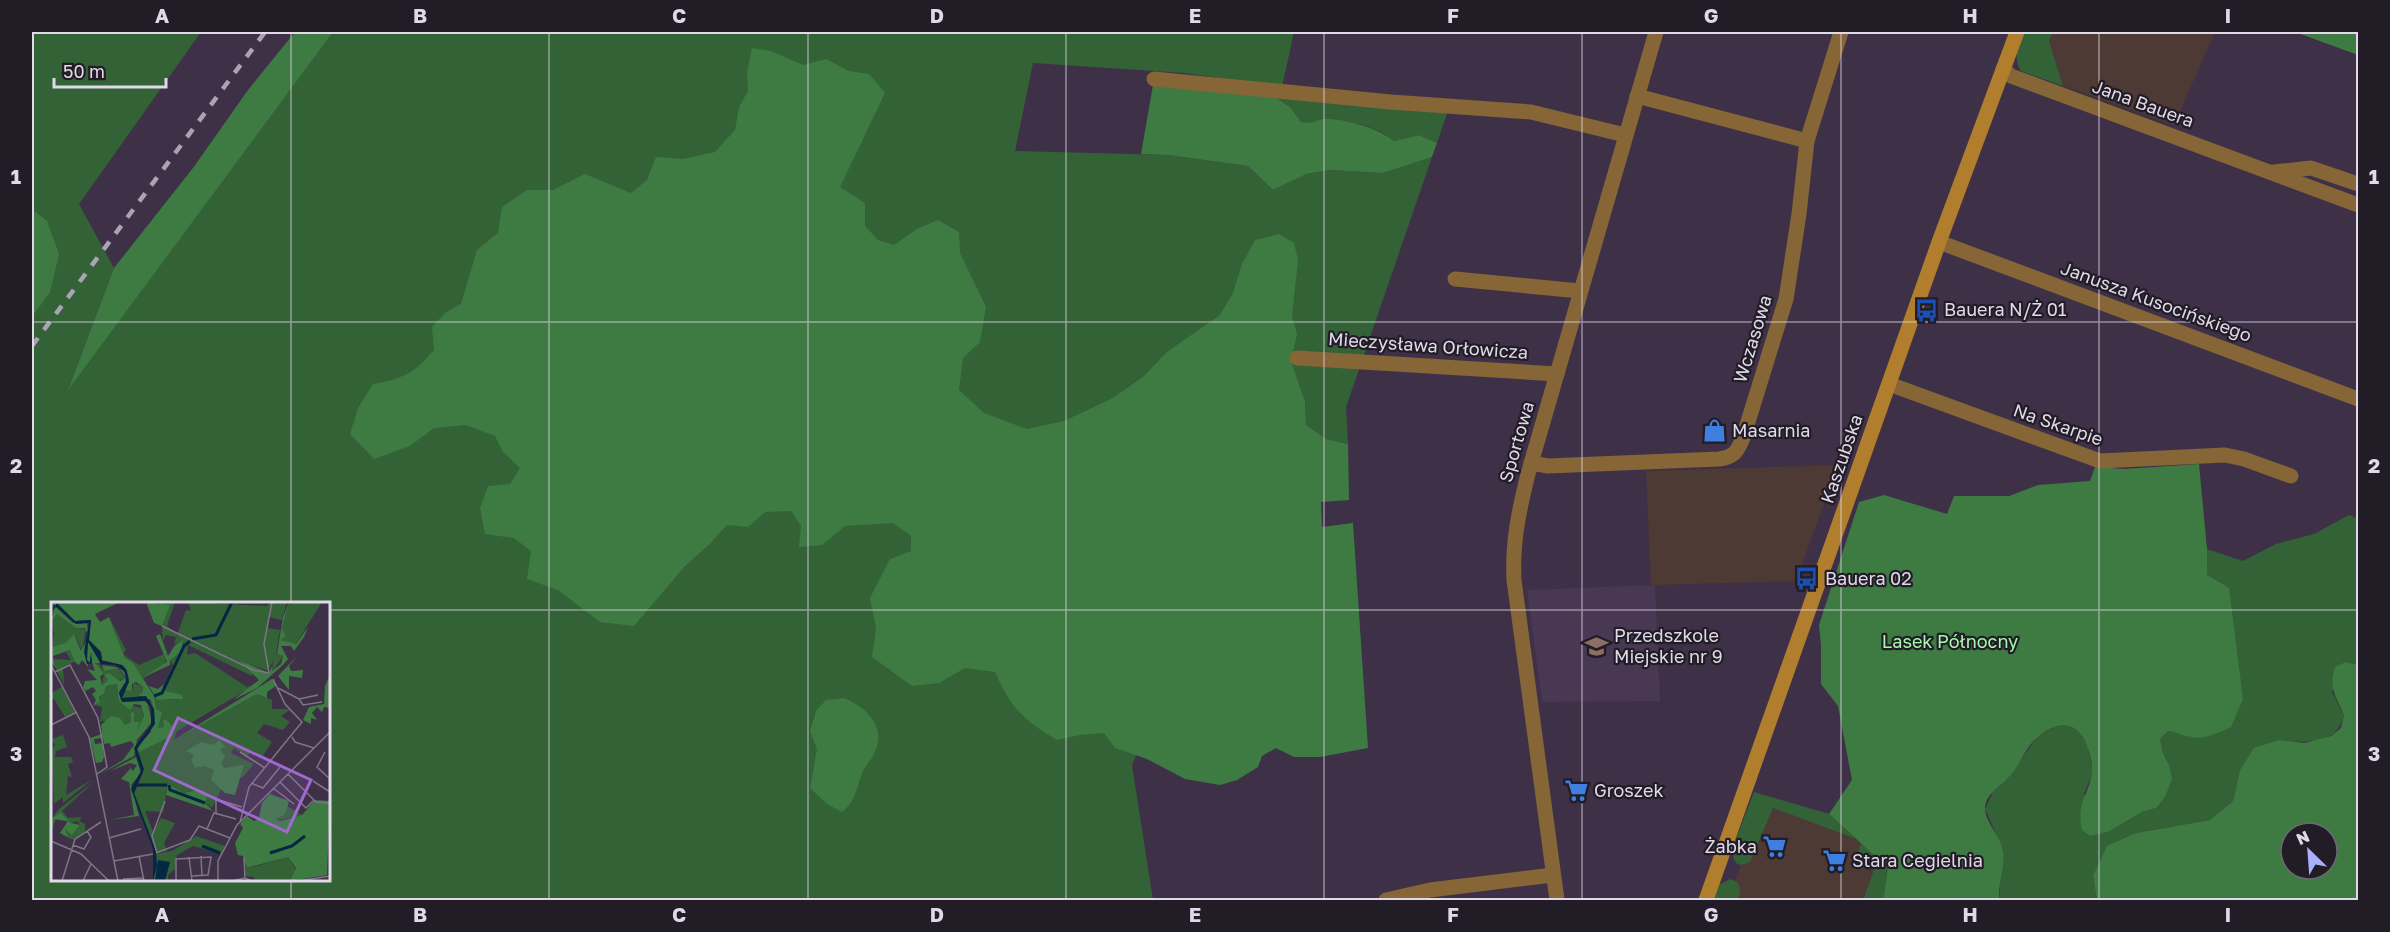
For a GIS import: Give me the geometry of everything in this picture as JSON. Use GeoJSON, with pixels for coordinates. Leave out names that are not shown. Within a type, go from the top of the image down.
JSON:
{"type":"FeatureCollection","features":[{"type":"Feature","properties":{"kind":"main road","name":"Kaszubska"},"geometry":{"type":"LineString","coordinates":[[1706,900],[1939,242],[2017,32]]}},
{"type":"Feature","properties":{"kind":"street","name":"Sportowa"},"geometry":{"type":"LineString","coordinates":[[1557,900],[1514,568],[1515,531],[1531,463],[1656,32]]}},
{"type":"Feature","properties":{"kind":"street","name":"Wczasowa"},"geometry":{"type":"LineString","coordinates":[[1531,463],[1548,466],[1719,459],[1730,458],[1736,453],[1743,438],[1786,299],[1807,141],[1841,32]]}},
{"type":"Feature","properties":{"kind":"street","name":"Jana Bauera"},"geometry":{"type":"LineString","coordinates":[[2004,69],[2011,76],[2353,203]]}},
{"type":"Feature","properties":{"kind":"street"},"geometry":{"type":"LineString","coordinates":[[1154,79],[1391,102],[1531,112],[1625,135]]}},
{"type":"Feature","properties":{"kind":"street"},"geometry":{"type":"LineString","coordinates":[[1637,96],[1807,141]]}},
{"type":"Feature","properties":{"kind":"street","name":"Jana Bauera"},"geometry":{"type":"LineString","coordinates":[[2271,172],[2311,168],[2357,184]]}},
{"type":"Feature","properties":{"kind":"street"},"geometry":{"type":"LineString","coordinates":[[2353,203],[2357,184]]}},
{"type":"Feature","properties":{"kind":"street","name":"Janusza Kusocińskiego"},"geometry":{"type":"LineString","coordinates":[[1939,242],[2358,399]]}},
{"type":"Feature","properties":{"kind":"street"},"geometry":{"type":"LineString","coordinates":[[1455,279],[1580,291]]}},
{"type":"Feature","properties":{"kind":"street","name":"Mieczysława Orłowicza"},"geometry":{"type":"LineString","coordinates":[[1297,358],[1557,374]]}},
{"type":"Feature","properties":{"kind":"street","name":"Na Skarpie"},"geometry":{"type":"LineString","coordinates":[[1889,384],[2100,461],[2225,455],[2244,459],[2291,476]]}},
{"type":"Feature","properties":{"kind":"street"},"geometry":{"type":"LineString","coordinates":[[1386,900],[1439,888],[1554,875]]}},
{"type":"Feature","properties":{"kind":"shaded area"},"geometry":{"type":"Polygon","coordinates":[[[2053,32],[2215,32],[2174,125],[2063,86],[2049,41],[2053,32]]]}},
{"type":"Feature","properties":{"kind":"shaded area"},"geometry":{"type":"Polygon","coordinates":[[[1838,465],[1796,581],[1651,585],[1646,471],[1838,465]]]}},
{"type":"Feature","properties":{"kind":"shaded area","name":"Przedszkole Miejskie nr 9"},"geometry":{"type":"Polygon","coordinates":[[[1655,585],[1660,701],[1542,702],[1527,590],[1655,585]]]}},
{"type":"Feature","properties":{"kind":"shaded area"},"geometry":{"type":"Polygon","coordinates":[[[1764,804],[1856,839],[1861,843],[1857,854],[1877,861],[1863,900],[1728,900],[1764,804]]]}},
{"type":"Feature","properties":{"kind":"green space"},"geometry":{"type":"Polygon","coordinates":[[[32,32],[201,32],[79,204],[114,268],[69,387],[333,32],[1294,32],[1282,87],[1184,73],[1033,63],[1015,151],[1168,155],[1248,166],[1273,190],[1305,174],[1329,170],[1383,173],[1432,157],[1346,407],[1348,444],[1326,439],[1306,425],[1305,401],[1291,361],[1264,451],[1132,765],[1153,900],[32,900],[32,32]]]}},
{"type":"Feature","properties":{"kind":"green space"},"geometry":{"type":"Polygon","coordinates":[[[295,32],[333,32],[68,390],[114,268],[193,168],[248,90],[295,32]]]}},
{"type":"Feature","properties":{"kind":"green space"},"geometry":{"type":"Polygon","coordinates":[[[2024,32],[2053,32],[2049,41],[2063,86],[2021,71],[2017,56],[2018,46],[2024,32]]]}},
{"type":"Feature","properties":{"kind":"green space"},"geometry":{"type":"Polygon","coordinates":[[[2295,32],[2358,32],[2358,55],[2295,32]]]}},
{"type":"Feature","properties":{"kind":"green space"},"geometry":{"type":"Polygon","coordinates":[[[752,48],[771,51],[803,65],[826,59],[849,71],[869,74],[885,93],[840,187],[865,203],[865,226],[878,240],[894,245],[917,229],[938,220],[959,232],[960,253],[986,307],[980,342],[963,358],[959,390],[984,413],[1027,429],[1064,421],[1111,399],[1143,377],[1167,352],[1220,315],[1233,293],[1242,264],[1255,240],[1279,234],[1294,243],[1298,260],[1292,316],[1297,334],[1291,361],[1305,401],[1306,425],[1326,439],[1348,444],[1349,500],[1321,502],[1322,527],[1353,523],[1368,748],[1320,757],[1294,757],[1276,748],[1262,756],[1258,767],[1237,780],[1220,785],[1185,779],[1147,759],[1115,748],[1104,733],[1057,740],[1019,712],[995,672],[965,668],[939,683],[912,686],[872,657],[876,628],[870,598],[890,559],[911,551],[911,536],[893,523],[845,526],[822,545],[799,547],[801,526],[791,511],[765,512],[748,527],[727,525],[685,566],[634,626],[600,622],[558,590],[527,579],[531,551],[514,538],[485,534],[480,508],[488,486],[510,484],[520,468],[503,452],[495,436],[466,425],[434,428],[410,446],[374,459],[350,434],[358,408],[373,384],[408,374],[434,350],[432,327],[445,313],[461,304],[477,250],[498,233],[502,207],[527,190],[553,190],[585,174],[631,193],[647,180],[656,157],[683,159],[715,152],[735,130],[739,107],[748,91],[747,72],[752,48]]]}},
{"type":"Feature","properties":{"kind":"green space"},"geometry":{"type":"Polygon","coordinates":[[[1154,79],[1273,95],[1291,108],[1301,122],[1310,123],[1324,119],[1345,121],[1363,125],[1394,141],[1419,135],[1437,143],[1432,157],[1383,173],[1329,170],[1306,174],[1273,190],[1248,166],[1168,155],[1141,154],[1154,79]]]}},
{"type":"Feature","properties":{"kind":"green space"},"geometry":{"type":"Polygon","coordinates":[[[1273,95],[1447,113],[1437,143],[1419,135],[1394,141],[1376,130],[1354,123],[1301,122],[1291,108],[1273,95]]]}},
{"type":"Feature","properties":{"kind":"green space"},"geometry":{"type":"Polygon","coordinates":[[[32,209],[47,221],[59,254],[50,292],[32,317],[32,209]]]}},
{"type":"Feature","properties":{"kind":"green space","name":"Lasek Północny"},"geometry":{"type":"Polygon","coordinates":[[[2199,464],[2207,549],[2207,575],[2229,588],[2243,699],[2231,727],[2197,738],[2168,731],[2160,739],[2172,779],[2165,797],[2156,808],[2142,812],[2110,831],[2090,836],[2082,830],[2080,813],[2092,773],[2092,763],[2083,737],[2073,727],[2067,725],[2045,731],[2033,741],[2013,773],[1987,799],[1986,814],[2003,851],[1999,900],[1883,900],[1888,868],[1829,814],[1852,780],[1838,706],[1821,684],[1819,625],[1859,502],[1884,495],[1947,514],[1954,496],[2009,496],[2038,485],[2090,481],[2095,467],[2124,469],[2199,464]]]}},
{"type":"Feature","properties":{"kind":"green space"},"geometry":{"type":"Polygon","coordinates":[[[2349,515],[2358,519],[2358,665],[2346,662],[2332,692],[2344,715],[2335,732],[2309,742],[2279,740],[2240,770],[2233,801],[2210,820],[2136,833],[2093,876],[2097,900],[1999,900],[2003,849],[1985,809],[1994,790],[2009,777],[2037,737],[2054,727],[2068,724],[2079,730],[2088,747],[2093,772],[2084,794],[2110,831],[2142,812],[2156,808],[2169,765],[2160,739],[2168,731],[2180,732],[2191,737],[2243,699],[2238,668],[2207,575],[2207,549],[2243,561],[2276,544],[2314,534],[2349,515]]]}},
{"type":"Feature","properties":{"kind":"green space"},"geometry":{"type":"Polygon","coordinates":[[[2346,662],[2358,665],[2358,900],[2097,900],[2093,876],[2107,846],[2136,833],[2210,820],[2233,801],[2240,770],[2254,748],[2279,740],[2305,743],[2331,736],[2341,728],[2344,715],[2333,687],[2335,667],[2346,662]]]}},
{"type":"Feature","properties":{"kind":"green space"},"geometry":{"type":"Polygon","coordinates":[[[844,698],[868,714],[877,728],[878,737],[873,756],[863,771],[853,798],[842,812],[827,804],[810,788],[817,749],[810,731],[816,711],[826,700],[844,698]]]}},
{"type":"Feature","properties":{"kind":"green space"},"geometry":{"type":"Polygon","coordinates":[[[1754,792],[1829,814],[1856,839],[1773,808],[1750,862],[1741,865],[1736,863],[1731,852],[1754,792]]]}},
{"type":"Feature","properties":{"kind":"green space"},"geometry":{"type":"Polygon","coordinates":[[[1861,843],[1888,868],[1883,900],[1863,900],[1877,861],[1857,854],[1861,843]]]}},
{"type":"Feature","properties":{"kind":"green space"},"geometry":{"type":"Polygon","coordinates":[[[1730,879],[1737,882],[1740,887],[1738,900],[1714,900],[1719,885],[1730,879]]]}},
{"type":"Feature","properties":{"kind":"railway"},"geometry":{"type":"LineString","coordinates":[[32,346],[265,32]]}},
{"type":"Feature","properties":{"kind":"place","name":"Bauera N/Ż 01"},"geometry":{"type":"Point","coordinates":[1926,310]}},
{"type":"Feature","properties":{"kind":"place","name":"Masarnia"},"geometry":{"type":"Point","coordinates":[1714,431]}},
{"type":"Feature","properties":{"kind":"place","name":"Bauera 02"},"geometry":{"type":"Point","coordinates":[1807,579]}},
{"type":"Feature","properties":{"kind":"place","name":"Przedszkole Miejskie nr 9"},"geometry":{"type":"Point","coordinates":[1596,646]}},
{"type":"Feature","properties":{"kind":"place","name":"Groszek"},"geometry":{"type":"Point","coordinates":[1576,791]}},
{"type":"Feature","properties":{"kind":"place","name":"Żabka"},"geometry":{"type":"Point","coordinates":[1775,847]}},
{"type":"Feature","properties":{"kind":"place","name":"Stara Cegielnia"},"geometry":{"type":"Point","coordinates":[1834,861]}}]}
